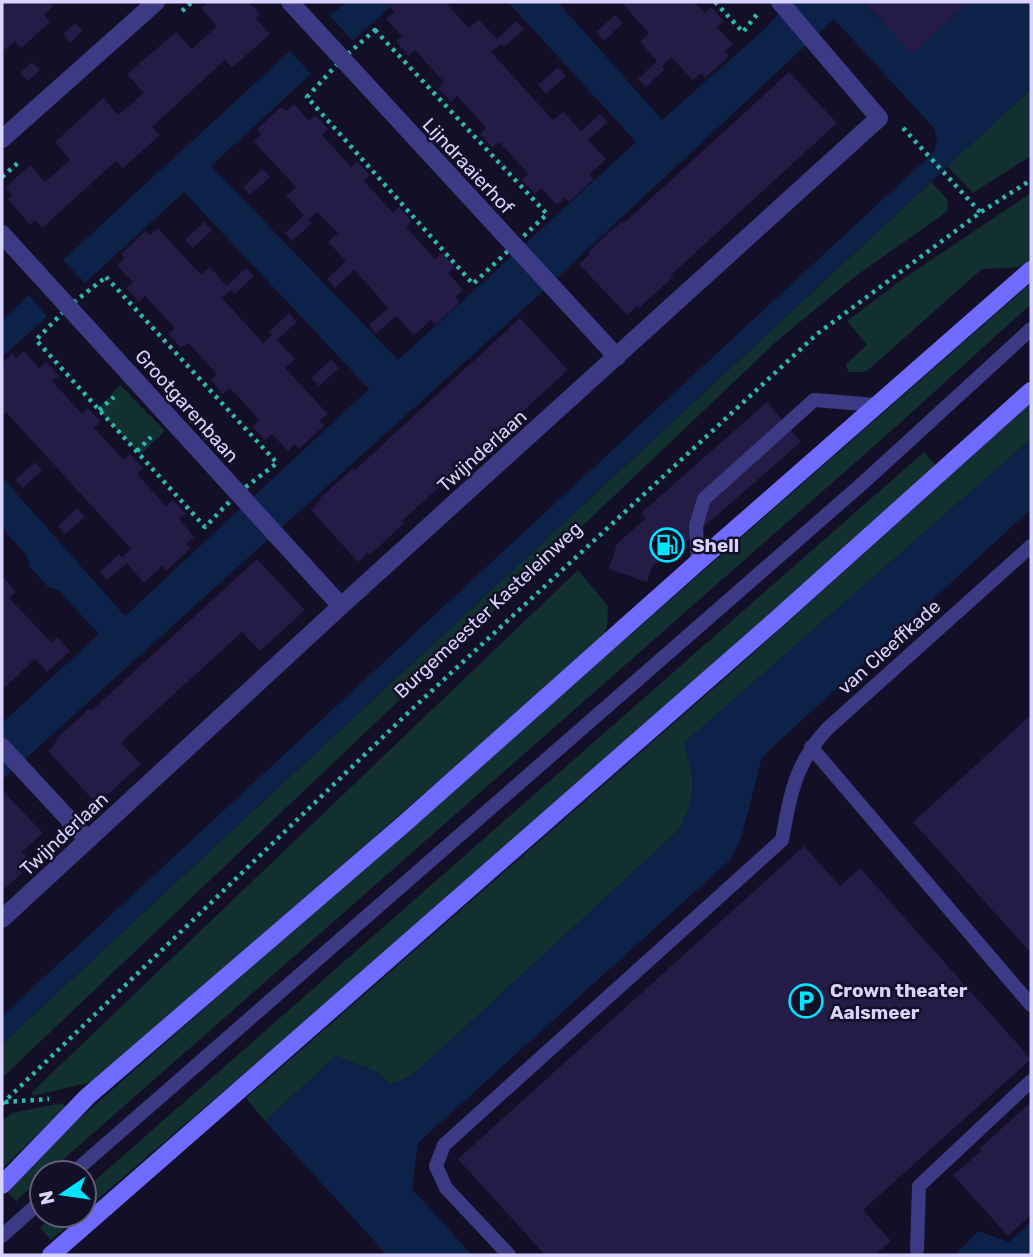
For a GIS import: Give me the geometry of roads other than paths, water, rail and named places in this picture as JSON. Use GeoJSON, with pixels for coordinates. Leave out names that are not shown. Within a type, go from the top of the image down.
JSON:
{"type":"FeatureCollection","features":[{"type":"Feature","properties":{"kind":"main road"},"geometry":{"type":"LineString","coordinates":[[2,1185],[88,1096],[405,823],[1031,270]]}},
{"type":"Feature","properties":{"kind":"main road"},"geometry":{"type":"LineString","coordinates":[[51,1255],[756,638],[1031,391]]}},
{"type":"Feature","properties":{"kind":"street"},"geometry":{"type":"LineString","coordinates":[[2,139],[156,2]]}},
{"type":"Feature","properties":{"kind":"street","name":"Lijndraaierhof"},"geometry":{"type":"LineString","coordinates":[[290,2],[617,357]]}},
{"type":"Feature","properties":{"kind":"street","name":"Twijnderlaan"},"geometry":{"type":"LineString","coordinates":[[2,919],[341,606],[879,118],[780,2]]}},
{"type":"Feature","properties":{"kind":"street","name":"Grootgarenbaan"},"geometry":{"type":"LineString","coordinates":[[2,234],[341,606]]}},
{"type":"Feature","properties":{"kind":"street"},"geometry":{"type":"LineString","coordinates":[[2,747],[88,840]]}},
{"type":"Feature","properties":{"kind":"lane"},"geometry":{"type":"LineString","coordinates":[[89,1159],[864,482],[1031,329]]}},
{"type":"Feature","properties":{"kind":"lane"},"geometry":{"type":"LineString","coordinates":[[698,562],[696,526],[704,499],[814,400],[877,405]]}},
{"type":"Feature","properties":{"kind":"lane","name":"van Cleeffkade"},"geometry":{"type":"LineString","coordinates":[[509,1255],[446,1188],[436,1166],[444,1145],[782,840],[791,791],[799,767],[811,747],[827,729],[1031,546]]}},
{"type":"Feature","properties":{"kind":"lane"},"geometry":{"type":"LineString","coordinates":[[811,747],[1031,1005]]}},
{"type":"Feature","properties":{"kind":"lane"},"geometry":{"type":"LineString","coordinates":[[917,1250],[919,1186],[1031,1081]]}},
{"type":"Feature","properties":{"kind":"lane"},"geometry":{"type":"LineString","coordinates":[[2,1236],[28,1213]]}},
{"type":"Feature","properties":{"kind":"water"},"geometry":{"type":"Polygon","coordinates":[[[347,2],[395,2],[353,41],[330,16],[347,2]]]}},
{"type":"Feature","properties":{"kind":"water"},"geometry":{"type":"Polygon","coordinates":[[[508,2],[558,2],[662,120],[766,28],[788,2],[863,2],[912,53],[969,2],[1031,2],[1031,89],[2,1044],[2,1016],[934,152],[937,140],[934,128],[834,19],[529,304],[2,780],[2,723],[99,634],[58,590],[49,588],[29,566],[28,557],[2,528],[2,477],[125,616],[369,389],[184,192],[85,283],[63,260],[290,51],[311,74],[211,166],[398,360],[636,142],[508,2]]]}},
{"type":"Feature","properties":{"kind":"water"},"geometry":{"type":"Polygon","coordinates":[[[29,295],[47,317],[2,357],[2,320],[29,295]]]}},
{"type":"Feature","properties":{"kind":"water"},"geometry":{"type":"Polygon","coordinates":[[[1031,439],[1031,509],[762,757],[742,835],[731,859],[418,1143],[412,1189],[472,1255],[387,1255],[265,1121],[336,1056],[374,1071],[391,1084],[412,1076],[679,830],[693,787],[684,743],[1031,439]]]}},
{"type":"Feature","properties":{"kind":"water"},"geometry":{"type":"Polygon","coordinates":[[[1031,1222],[1031,1253],[1028,1255],[955,1255],[978,1231],[1009,1242],[1031,1222]]]}},
{"type":"Feature","properties":{"kind":"place","name":"Shell"},"geometry":{"type":"Point","coordinates":[667,545]}},
{"type":"Feature","properties":{"kind":"place","name":"Crown theater Aalsmeer"},"geometry":{"type":"Point","coordinates":[806,1001]}}]}
